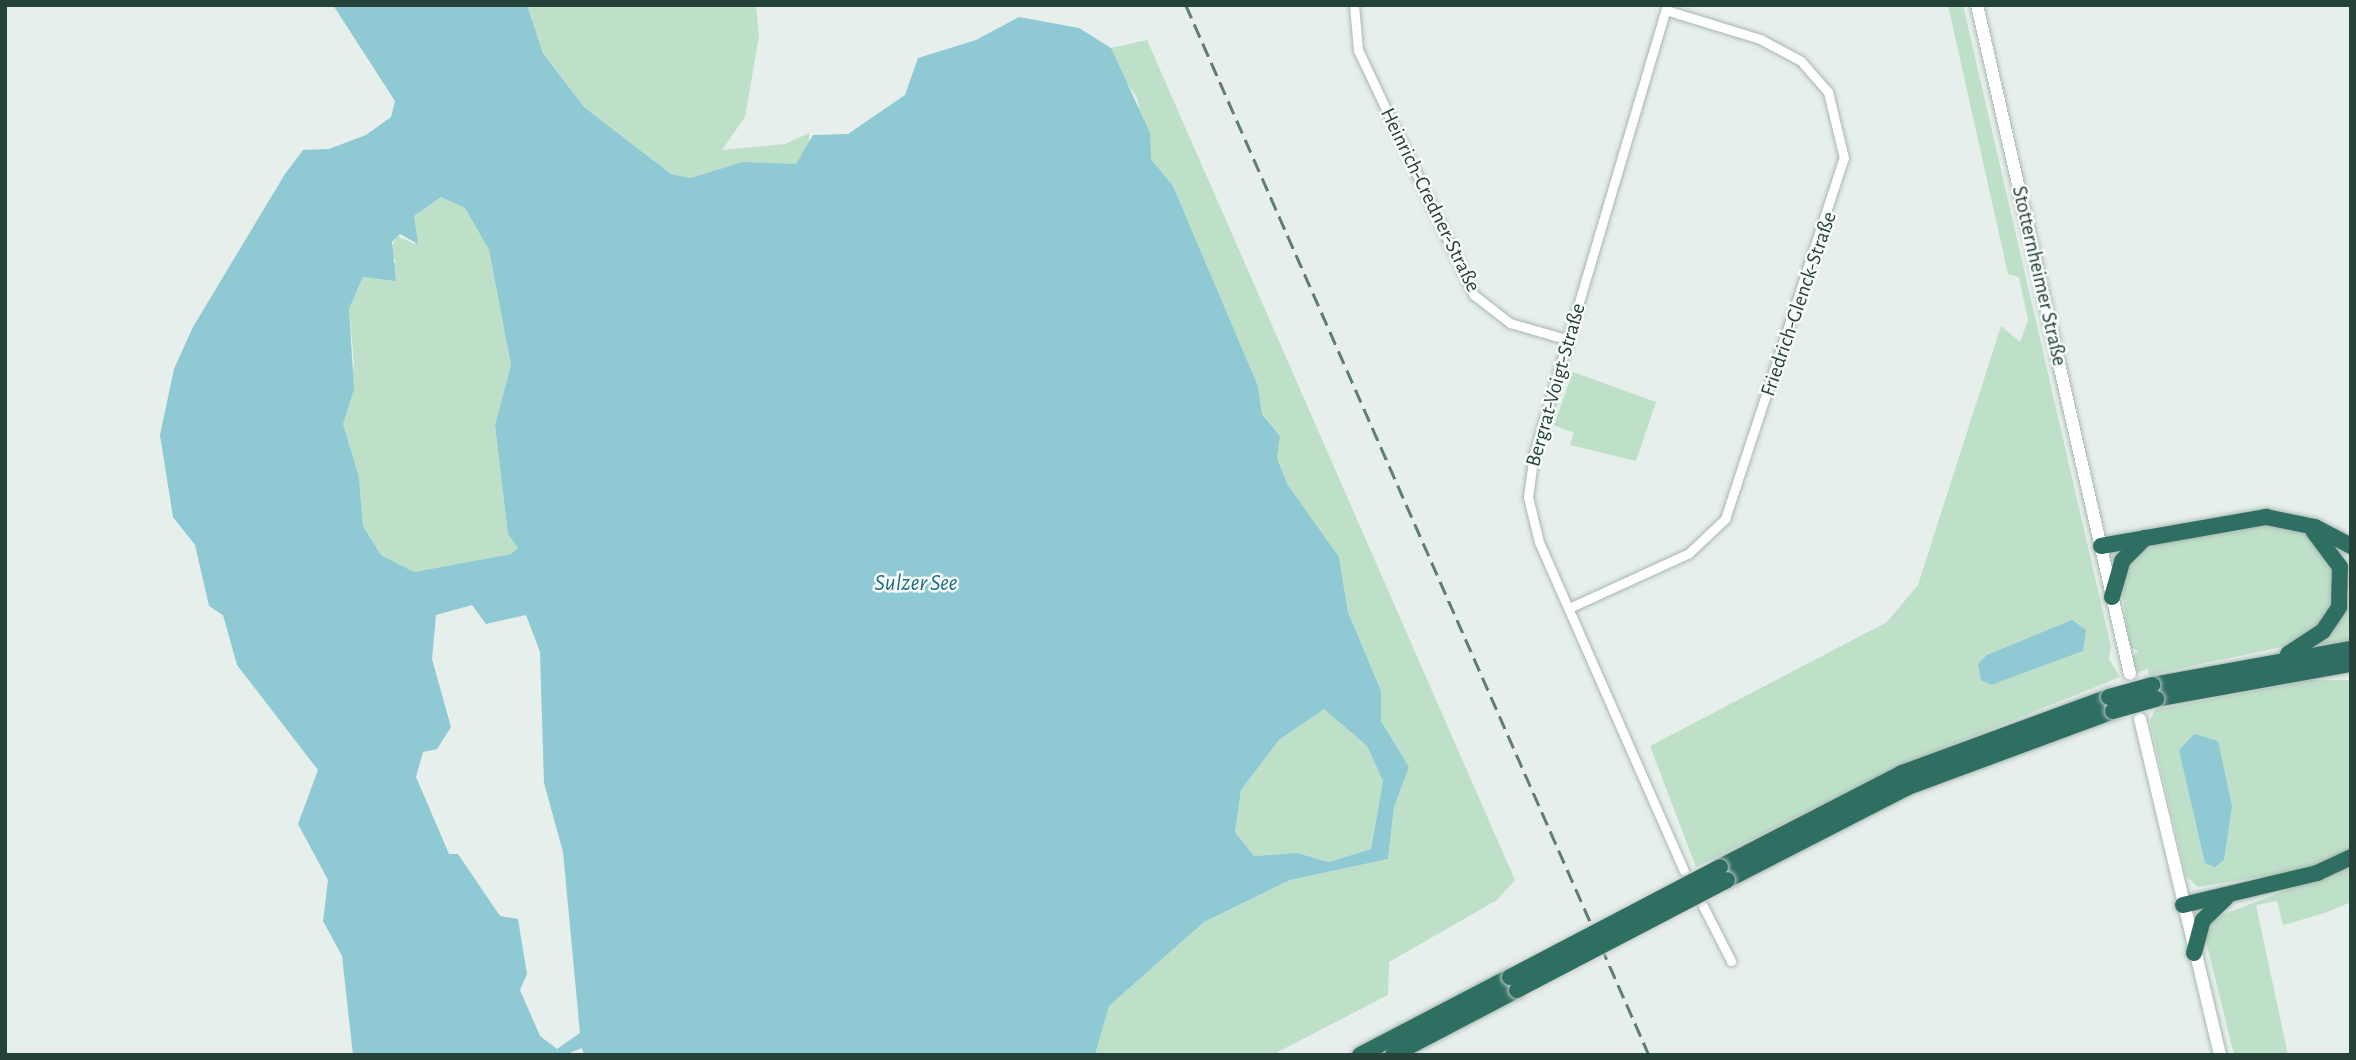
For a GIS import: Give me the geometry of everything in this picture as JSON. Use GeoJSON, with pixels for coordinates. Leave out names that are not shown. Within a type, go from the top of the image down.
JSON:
{"type":"FeatureCollection","features":[{"type":"Feature","properties":{"kind":"highway"},"geometry":{"type":"LineString","coordinates":[[2101,546],[2229,519],[2300,523],[2351,546]]}},
{"type":"Feature","properties":{"kind":"highway"},"geometry":{"type":"LineString","coordinates":[[2279,658],[2323,631],[2343,588],[2335,553],[2300,523]]}},
{"type":"Feature","properties":{"kind":"highway"},"geometry":{"type":"LineString","coordinates":[[2112,597],[2122,561],[2147,537]]}},
{"type":"Feature","properties":{"kind":"highway"},"geometry":{"type":"LineString","coordinates":[[1392,1055],[1514,984],[1724,873],[1902,774],[2154,692],[2279,658],[2351,649]]}},
{"type":"Feature","properties":{"kind":"highway"},"geometry":{"type":"LineString","coordinates":[[2154,692],[2351,664]]}},
{"type":"Feature","properties":{"kind":"highway"},"geometry":{"type":"LineString","coordinates":[[2313,668],[2351,676]]}},
{"type":"Feature","properties":{"kind":"highway"},"geometry":{"type":"LineString","coordinates":[[2183,905],[2316,873],[2351,857]]}},
{"type":"Feature","properties":{"kind":"highway"},"geometry":{"type":"LineString","coordinates":[[2194,953],[2203,920],[2228,896]]}},
{"type":"Feature","properties":{"kind":"highway"},"geometry":{"type":"LineString","coordinates":[[1360,1055],[1514,984]]}},
{"type":"Feature","properties":{"kind":"main road","name":"Stotternheimer Straße"},"geometry":{"type":"LineString","coordinates":[[1977,5],[2130,674]]}},
{"type":"Feature","properties":{"kind":"main road"},"geometry":{"type":"LineString","coordinates":[[2140,719],[2216,1051]]}},
{"type":"Feature","properties":{"kind":"street","name":"Heinrich-Credner-Straße"},"geometry":{"type":"LineString","coordinates":[[1354,5],[1358,50],[1474,295],[1510,323],[1569,340]]}},
{"type":"Feature","properties":{"kind":"street","name":"Bergrat-Voigt-Straße"},"geometry":{"type":"LineString","coordinates":[[1666,7],[1534,453],[1528,497],[1531,520],[1684,870]]}},
{"type":"Feature","properties":{"kind":"street","name":"Friedrich-Glenck-Straße"},"geometry":{"type":"LineString","coordinates":[[1569,608],[1689,553],[1725,519],[1843,165],[1838,114],[1812,70],[1760,39],[1666,7]]}},
{"type":"Feature","properties":{"kind":"street"},"geometry":{"type":"LineString","coordinates":[[1703,906],[1731,961]]}},
{"type":"Feature","properties":{"kind":"green space"},"geometry":{"type":"Polygon","coordinates":[[[527,5],[756,5],[759,36],[745,117],[722,150],[785,144],[809,133],[810,148],[796,164],[781,168],[730,166],[690,178],[671,174],[584,107],[543,52],[527,5]]]}},
{"type":"Feature","properties":{"kind":"green space"},"geometry":{"type":"Polygon","coordinates":[[[1948,5],[1963,5],[2111,647],[2109,659],[2120,677],[1897,767],[1696,867],[1650,746],[1887,622],[1918,585],[2001,326],[2020,342],[2028,320],[2019,277],[2008,274],[1948,5]]]}},
{"type":"Feature","properties":{"kind":"green space"},"geometry":{"type":"Polygon","coordinates":[[[1147,40],[1515,880],[1497,900],[1389,962],[1388,995],[1272,1055],[1095,1055],[1109,1006],[1204,922],[1290,880],[1388,859],[1394,807],[1409,767],[1381,721],[1381,691],[1348,612],[1339,557],[1287,485],[1277,458],[1280,436],[1262,413],[1258,386],[1173,186],[1151,159],[1137,98],[1117,69],[1111,48],[1147,40]]]}},
{"type":"Feature","properties":{"kind":"green space"},"geometry":{"type":"Polygon","coordinates":[[[441,197],[465,208],[489,250],[511,365],[495,425],[508,534],[518,548],[511,554],[414,572],[381,555],[363,526],[359,477],[343,424],[354,364],[349,309],[363,277],[396,262],[390,250],[397,236],[415,244],[414,216],[441,197]]]}},
{"type":"Feature","properties":{"kind":"green space"},"geometry":{"type":"Polygon","coordinates":[[[1573,372],[1656,402],[1636,461],[1570,445],[1574,433],[1554,425],[1573,372]]]}},
{"type":"Feature","properties":{"kind":"green space"},"geometry":{"type":"Polygon","coordinates":[[[2279,524],[2301,530],[2328,550],[2338,597],[2325,623],[2291,645],[2149,675],[2148,669],[2135,673],[2132,657],[2138,651],[2129,646],[2121,580],[2140,549],[2213,527],[2279,524]]]}},
{"type":"Feature","properties":{"kind":"green space"},"geometry":{"type":"Polygon","coordinates":[[[2351,592],[2351,641],[2316,645],[2346,604],[2351,592]]]}},
{"type":"Feature","properties":{"kind":"green space"},"geometry":{"type":"Polygon","coordinates":[[[2311,680],[2351,680],[2351,849],[2307,869],[2198,887],[2186,876],[2150,721],[2155,710],[2311,680]]]}},
{"type":"Feature","properties":{"kind":"green space"},"geometry":{"type":"Polygon","coordinates":[[[1324,709],[1367,746],[1383,781],[1371,849],[1329,862],[1297,853],[1254,856],[1235,832],[1241,790],[1279,740],[1324,709]]]}},
{"type":"Feature","properties":{"kind":"green space"},"geometry":{"type":"Polygon","coordinates":[[[2351,865],[2351,902],[2328,912],[2283,925],[2277,901],[2256,905],[2288,1055],[2234,1055],[2205,937],[2209,920],[2351,865]]]}},
{"type":"Feature","properties":{"kind":"water","name":"Sulzer See"},"geometry":{"type":"Polygon","coordinates":[[[333,5],[527,5],[543,53],[584,107],[671,174],[690,178],[743,162],[796,164],[813,135],[848,134],[905,95],[918,58],[976,40],[1019,17],[1079,28],[1111,48],[1150,133],[1151,159],[1173,186],[1258,386],[1262,414],[1280,436],[1277,458],[1287,484],[1339,557],[1348,612],[1381,691],[1381,721],[1409,767],[1394,807],[1388,859],[1290,880],[1204,922],[1109,1006],[1095,1055],[584,1055],[582,1048],[564,1055],[353,1055],[342,956],[323,921],[328,880],[298,824],[318,770],[237,665],[223,615],[209,606],[195,545],[173,517],[160,435],[174,369],[193,327],[285,174],[303,150],[329,149],[366,135],[391,117],[395,101],[333,5]],[[441,197],[414,216],[418,244],[400,234],[392,242],[396,281],[363,277],[349,309],[354,389],[343,424],[359,477],[363,526],[381,555],[414,572],[511,554],[518,548],[508,534],[495,425],[511,365],[489,250],[465,208],[441,197]],[[472,605],[436,615],[432,659],[451,727],[437,749],[423,752],[416,777],[449,854],[458,854],[500,916],[518,919],[527,974],[520,990],[540,1036],[557,1049],[580,1033],[563,852],[544,783],[540,652],[526,615],[486,624],[472,605]],[[1324,709],[1279,740],[1241,790],[1235,832],[1254,856],[1297,853],[1329,862],[1371,849],[1383,781],[1367,746],[1324,709]]]}},
{"type":"Feature","properties":{"kind":"water"},"geometry":{"type":"Polygon","coordinates":[[[2072,620],[2086,630],[2083,651],[1991,685],[1981,680],[1978,664],[1987,655],[2072,620]]]}},
{"type":"Feature","properties":{"kind":"water"},"geometry":{"type":"Polygon","coordinates":[[[2194,734],[2218,741],[2232,806],[2224,860],[2215,867],[2205,863],[2179,750],[2194,734]]]}},
{"type":"Feature","properties":{"kind":"railway"},"geometry":{"type":"LineString","coordinates":[[1186,5],[1649,1055]]}}]}
